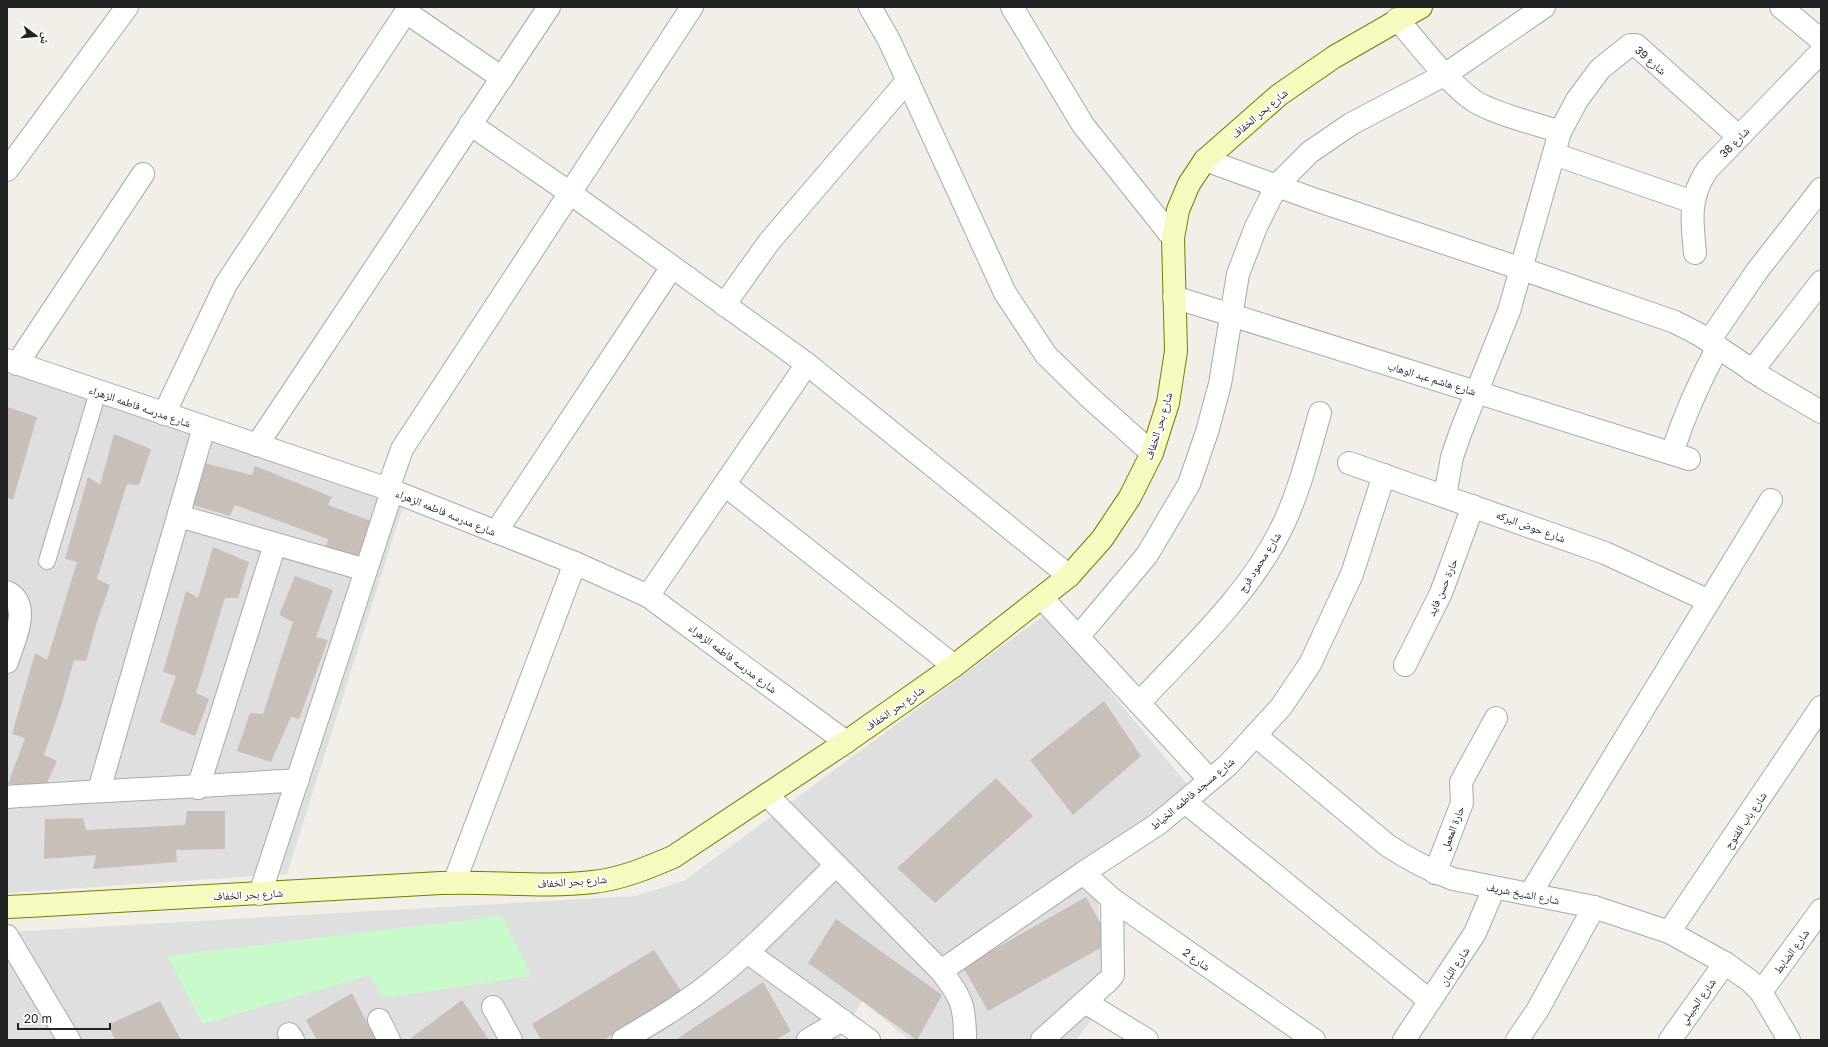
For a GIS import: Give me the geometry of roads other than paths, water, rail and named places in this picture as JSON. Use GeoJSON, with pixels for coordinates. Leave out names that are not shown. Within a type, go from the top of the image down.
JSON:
{"type":"FeatureCollection","features":[{"type":"Feature","properties":{"kind":"street"},"geometry":{"type":"LineString","coordinates":[[7,170],[127,7]]}},
{"type":"Feature","properties":{"kind":"street"},"geometry":{"type":"LineString","coordinates":[[257,445],[549,7]]}},
{"type":"Feature","properties":{"kind":"street"},"geometry":{"type":"LineString","coordinates":[[260,894],[366,570],[402,449],[692,7]]}},
{"type":"Feature","properties":{"kind":"street"},"geometry":{"type":"LineString","coordinates":[[870,7],[889,40],[908,80],[1005,293],[1046,355],[1087,395],[1152,453]]}},
{"type":"Feature","properties":{"kind":"street"},"geometry":{"type":"LineString","coordinates":[[1012,7],[1083,125],[1173,238]]}},
{"type":"Feature","properties":{"kind":"street","name":"شارع بحر الخفاف"},"geometry":{"type":"LineString","coordinates":[[7,908],[454,883],[565,884],[593,882],[621,877],[648,868],[673,856],[846,742],[954,666],[1069,576],[1102,539],[1130,497],[1152,453],[1168,403],[1176,351],[1173,238],[1178,210],[1189,184],[1205,160],[1279,95],[1334,57],[1397,19],[1421,7]]}},
{"type":"Feature","properties":{"kind":"street"},"geometry":{"type":"LineString","coordinates":[[1078,638],[1147,555],[1189,484],[1207,432],[1220,384],[1238,274],[1256,227],[1277,185],[1310,152],[1351,124],[1446,74],[1544,7]]}},
{"type":"Feature","properties":{"kind":"street"},"geometry":{"type":"LineString","coordinates":[[1781,7],[1821,40]]}},
{"type":"Feature","properties":{"kind":"street"},"geometry":{"type":"LineString","coordinates":[[164,414],[226,284],[402,9],[502,78]]}},
{"type":"Feature","properties":{"kind":"street"},"geometry":{"type":"LineString","coordinates":[[1397,19],[1446,74],[1470,98],[1485,106],[1560,132],[1509,311],[1460,430],[1452,457],[1446,496]]}},
{"type":"Feature","properties":{"kind":"street","name":"شارع 39"},"geometry":{"type":"LineString","coordinates":[[1560,132],[1577,100],[1600,69],[1633,44],[1739,137]]}},
{"type":"Feature","properties":{"kind":"street","name":"شارع 38"},"geometry":{"type":"LineString","coordinates":[[1695,253],[1692,220],[1693,202],[1698,186],[1707,170],[1821,52]]}},
{"type":"Feature","properties":{"kind":"street"},"geometry":{"type":"LineString","coordinates":[[724,305],[769,242],[908,80]]}},
{"type":"Feature","properties":{"kind":"street"},"geometry":{"type":"LineString","coordinates":[[470,124],[570,193],[807,364],[1069,576]]}},
{"type":"Feature","properties":{"kind":"street"},"geometry":{"type":"LineString","coordinates":[[1554,154],[1693,202]]}},
{"type":"Feature","properties":{"kind":"street"},"geometry":{"type":"LineString","coordinates":[[1205,160],[1316,200],[1675,322],[1714,344],[1752,370],[1821,412]]}},
{"type":"Feature","properties":{"kind":"street"},"geometry":{"type":"LineString","coordinates":[[12,362],[143,174]]}},
{"type":"Feature","properties":{"kind":"street"},"geometry":{"type":"LineString","coordinates":[[1714,344],[1757,271],[1821,189]]}},
{"type":"Feature","properties":{"kind":"street"},"geometry":{"type":"LineString","coordinates":[[496,532],[672,266]]}},
{"type":"Feature","properties":{"kind":"street"},"geometry":{"type":"LineString","coordinates":[[1752,370],[1821,282]]}},
{"type":"Feature","properties":{"kind":"street","name":"شارع هاشم عبد الوهاب"},"geometry":{"type":"LineString","coordinates":[[1174,297],[1680,456],[1682,423],[1714,344]]}},
{"type":"Feature","properties":{"kind":"street","name":"شارع مدرسه فاطمه الزهراء"},"geometry":{"type":"LineString","coordinates":[[12,362],[390,490],[575,563],[648,596],[846,742]]}},
{"type":"Feature","properties":{"kind":"street"},"geometry":{"type":"LineString","coordinates":[[648,596],[807,364]]}},
{"type":"Feature","properties":{"kind":"street","name":"شارع محمود فرج"},"geometry":{"type":"LineString","coordinates":[[1139,703],[1247,585],[1266,556],[1283,525],[1296,494],[1320,413]]}},
{"type":"Feature","properties":{"kind":"street"},"geometry":{"type":"LineString","coordinates":[[99,790],[204,427]]}},
{"type":"Feature","properties":{"kind":"street","name":"شارع حوض البركه"},"geometry":{"type":"LineString","coordinates":[[1349,463],[1604,553],[1709,601]]}},
{"type":"Feature","properties":{"kind":"street","name":"شارع مسجد فاطمه الخياط"},"geometry":{"type":"LineString","coordinates":[[941,971],[1083,873],[1158,824],[1228,764],[1281,707],[1310,664],[1352,574],[1384,475]]}},
{"type":"Feature","properties":{"kind":"street"},"geometry":{"type":"LineString","coordinates":[[725,485],[954,666]]}},
{"type":"Feature","properties":{"kind":"street"},"geometry":{"type":"LineString","coordinates":[[1530,894],[1771,500]]}},
{"type":"Feature","properties":{"kind":"street","name":"حارة حسن فايد"},"geometry":{"type":"LineString","coordinates":[[1405,665],[1441,593],[1473,506]]}},
{"type":"Feature","properties":{"kind":"street"},"geometry":{"type":"LineString","coordinates":[[178,516],[366,570]]}},
{"type":"Feature","properties":{"kind":"street"},"geometry":{"type":"LineString","coordinates":[[198,788],[275,544]]}},
{"type":"Feature","properties":{"kind":"street"},"geometry":{"type":"LineString","coordinates":[[454,883],[575,563]]}},
{"type":"Feature","properties":{"kind":"street"},"geometry":{"type":"LineString","coordinates":[[7,592],[13,595],[21,610],[7,662]]}},
{"type":"Feature","properties":{"kind":"street"},"geometry":{"type":"LineString","coordinates":[[1042,598],[1210,780]]}},
{"type":"Feature","properties":{"kind":"street","name":"شارع باب الفتوح"},"geometry":{"type":"LineString","coordinates":[[1669,932],[1821,707]]}},
{"type":"Feature","properties":{"kind":"street","name":"حارة المعمل"},"geometry":{"type":"LineString","coordinates":[[1435,873],[1462,803],[1461,782],[1496,718]]}},
{"type":"Feature","properties":{"kind":"street","name":"شارع الشيخ شريف"},"geometry":{"type":"LineString","coordinates":[[1255,735],[1387,845],[1410,860],[1435,873],[1453,879],[1494,888],[1594,907],[1669,932],[1725,963],[1744,976],[1761,992],[1788,1040]]}},
{"type":"Feature","properties":{"kind":"street"},"geometry":{"type":"LineString","coordinates":[[7,796],[99,790],[198,788],[298,780]]}},
{"type":"Feature","properties":{"kind":"street"},"geometry":{"type":"LineString","coordinates":[[766,795],[941,971],[960,999],[965,1017],[965,1040]]}},
{"type":"Feature","properties":{"kind":"street"},"geometry":{"type":"LineString","coordinates":[[1185,802],[1430,1001]]}},
{"type":"Feature","properties":{"kind":"street"},"geometry":{"type":"LineString","coordinates":[[623,1040],[646,1034],[707,986],[748,952],[836,865]]}},
{"type":"Feature","properties":{"kind":"street","name":"شارع 2"},"geometry":{"type":"LineString","coordinates":[[1083,873],[1112,899],[1314,1040]]}},
{"type":"Feature","properties":{"kind":"street","name":"شارع اللبان"},"geometry":{"type":"LineString","coordinates":[[1404,1040],[1457,963],[1475,933],[1494,888]]}},
{"type":"Feature","properties":{"kind":"street"},"geometry":{"type":"LineString","coordinates":[[1042,1040],[1113,975],[1112,899]]}},
{"type":"Feature","properties":{"kind":"street"},"geometry":{"type":"LineString","coordinates":[[1517,1040],[1537,1011],[1594,907]]}},
{"type":"Feature","properties":{"kind":"street","name":"شارع الضابط"},"geometry":{"type":"LineString","coordinates":[[1761,992],[1821,910]]}},
{"type":"Feature","properties":{"kind":"street"},"geometry":{"type":"LineString","coordinates":[[7,936],[69,1040]]}},
{"type":"Feature","properties":{"kind":"street"},"geometry":{"type":"LineString","coordinates":[[748,952],[868,1040]]}},
{"type":"Feature","properties":{"kind":"street","name":"شارع الجبيلي"},"geometry":{"type":"LineString","coordinates":[[1670,1040],[1725,963]]}},
{"type":"Feature","properties":{"kind":"street"},"geometry":{"type":"LineString","coordinates":[[1085,1002],[1147,1040]]}},
{"type":"Feature","properties":{"kind":"street"},"geometry":{"type":"LineString","coordinates":[[493,1006],[511,1040]]}},
{"type":"Feature","properties":{"kind":"street"},"geometry":{"type":"LineString","coordinates":[[379,1020],[389,1040]]}},
{"type":"Feature","properties":{"kind":"street"},"geometry":{"type":"LineString","coordinates":[[808,1040],[842,1020]]}},
{"type":"Feature","properties":{"kind":"lane"},"geometry":{"type":"LineString","coordinates":[[47,561],[98,392]]}}]}
